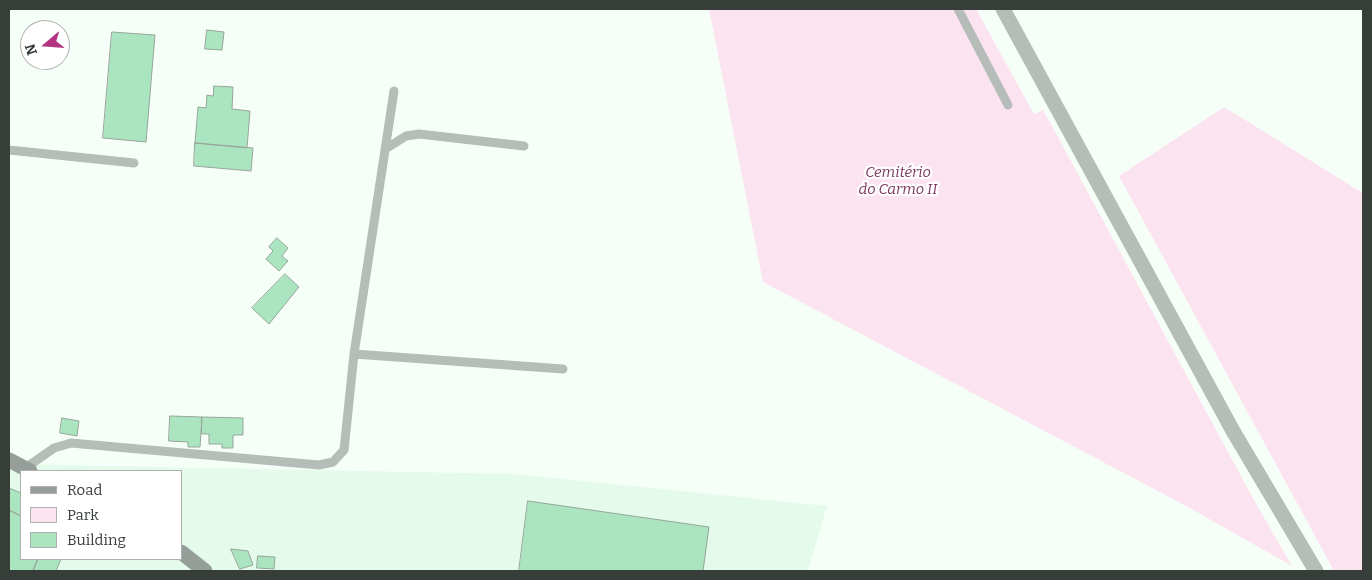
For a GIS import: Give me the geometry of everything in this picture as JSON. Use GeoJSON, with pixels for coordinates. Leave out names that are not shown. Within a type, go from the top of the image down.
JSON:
{"type":"FeatureCollection","features":[{"type":"Feature","properties":{"kind":"main road"},"geometry":{"type":"LineString","coordinates":[[9,460],[27,470]]}},
{"type":"Feature","properties":{"kind":"main road"},"geometry":{"type":"LineString","coordinates":[[182,553],[205,571]]}},
{"type":"Feature","properties":{"kind":"street"},"geometry":{"type":"LineString","coordinates":[[1003,9],[1233,431],[1316,571]]}},
{"type":"Feature","properties":{"kind":"lane"},"geometry":{"type":"LineString","coordinates":[[958,9],[1008,105]]}},
{"type":"Feature","properties":{"kind":"lane"},"geometry":{"type":"LineString","coordinates":[[27,470],[54,448],[71,443],[319,465],[333,462],[344,450],[354,354],[394,91],[387,150],[395,141],[406,136],[419,134],[524,146]]}},
{"type":"Feature","properties":{"kind":"lane"},"geometry":{"type":"LineString","coordinates":[[9,150],[134,163]]}},
{"type":"Feature","properties":{"kind":"lane"},"geometry":{"type":"LineString","coordinates":[[354,354],[563,369]]}},
{"type":"Feature","properties":{"kind":"shaded area"},"geometry":{"type":"Polygon","coordinates":[[[9,464],[515,474],[827,506],[808,571],[9,571],[9,464]]]}},
{"type":"Feature","properties":{"kind":"green space","name":"Cemitério do Carmo II"},"geometry":{"type":"Polygon","coordinates":[[[709,9],[976,9],[1034,114],[1043,110],[1051,124],[1255,502],[1292,566],[1188,507],[763,282],[709,9]]]}},
{"type":"Feature","properties":{"kind":"green space"},"geometry":{"type":"Polygon","coordinates":[[[1224,107],[1363,193],[1362,571],[1334,571],[1119,176],[1224,107]]]}},
{"type":"Feature","properties":{"kind":"building"},"geometry":{"type":"Polygon","coordinates":[[[207,30],[224,32],[222,50],[205,49],[207,30]]]}},
{"type":"Feature","properties":{"kind":"building"},"geometry":{"type":"Polygon","coordinates":[[[112,32],[155,35],[146,142],[103,138],[112,32]]]}},
{"type":"Feature","properties":{"kind":"building"},"geometry":{"type":"Polygon","coordinates":[[[214,86],[233,87],[232,109],[250,111],[247,148],[195,143],[198,107],[206,108],[207,95],[213,96],[214,86]]]}},
{"type":"Feature","properties":{"kind":"building"},"geometry":{"type":"Polygon","coordinates":[[[195,143],[253,148],[251,171],[194,166],[195,143]]]}},
{"type":"Feature","properties":{"kind":"building"},"geometry":{"type":"Polygon","coordinates":[[[277,238],[288,248],[282,256],[288,261],[279,271],[266,259],[273,251],[269,247],[277,238]]]}},
{"type":"Feature","properties":{"kind":"building"},"geometry":{"type":"Polygon","coordinates":[[[285,274],[299,287],[269,324],[252,308],[285,274]]]}},
{"type":"Feature","properties":{"kind":"building"},"geometry":{"type":"Polygon","coordinates":[[[170,416],[202,417],[200,447],[188,447],[188,442],[169,441],[170,416]]]}},
{"type":"Feature","properties":{"kind":"building"},"geometry":{"type":"Polygon","coordinates":[[[202,417],[243,418],[243,435],[233,435],[233,448],[222,448],[222,444],[209,444],[209,434],[202,434],[202,417]]]}},
{"type":"Feature","properties":{"kind":"building"},"geometry":{"type":"Polygon","coordinates":[[[62,418],[79,421],[77,436],[60,433],[62,418]]]}},
{"type":"Feature","properties":{"kind":"building"},"geometry":{"type":"Polygon","coordinates":[[[9,488],[20,493],[20,516],[9,510],[9,488]]]}},
{"type":"Feature","properties":{"kind":"building"},"geometry":{"type":"Polygon","coordinates":[[[528,501],[709,527],[703,571],[519,571],[528,501]]]}},
{"type":"Feature","properties":{"kind":"building"},"geometry":{"type":"Polygon","coordinates":[[[9,510],[20,516],[20,560],[38,560],[33,571],[9,571],[9,510]]]}},
{"type":"Feature","properties":{"kind":"building"},"geometry":{"type":"Polygon","coordinates":[[[231,549],[248,551],[253,565],[240,569],[231,549]]]}},
{"type":"Feature","properties":{"kind":"building"},"geometry":{"type":"Polygon","coordinates":[[[258,556],[275,557],[274,569],[257,568],[258,556]]]}},
{"type":"Feature","properties":{"kind":"building"},"geometry":{"type":"Polygon","coordinates":[[[38,560],[61,560],[56,571],[33,571],[38,560]]]}}]}
